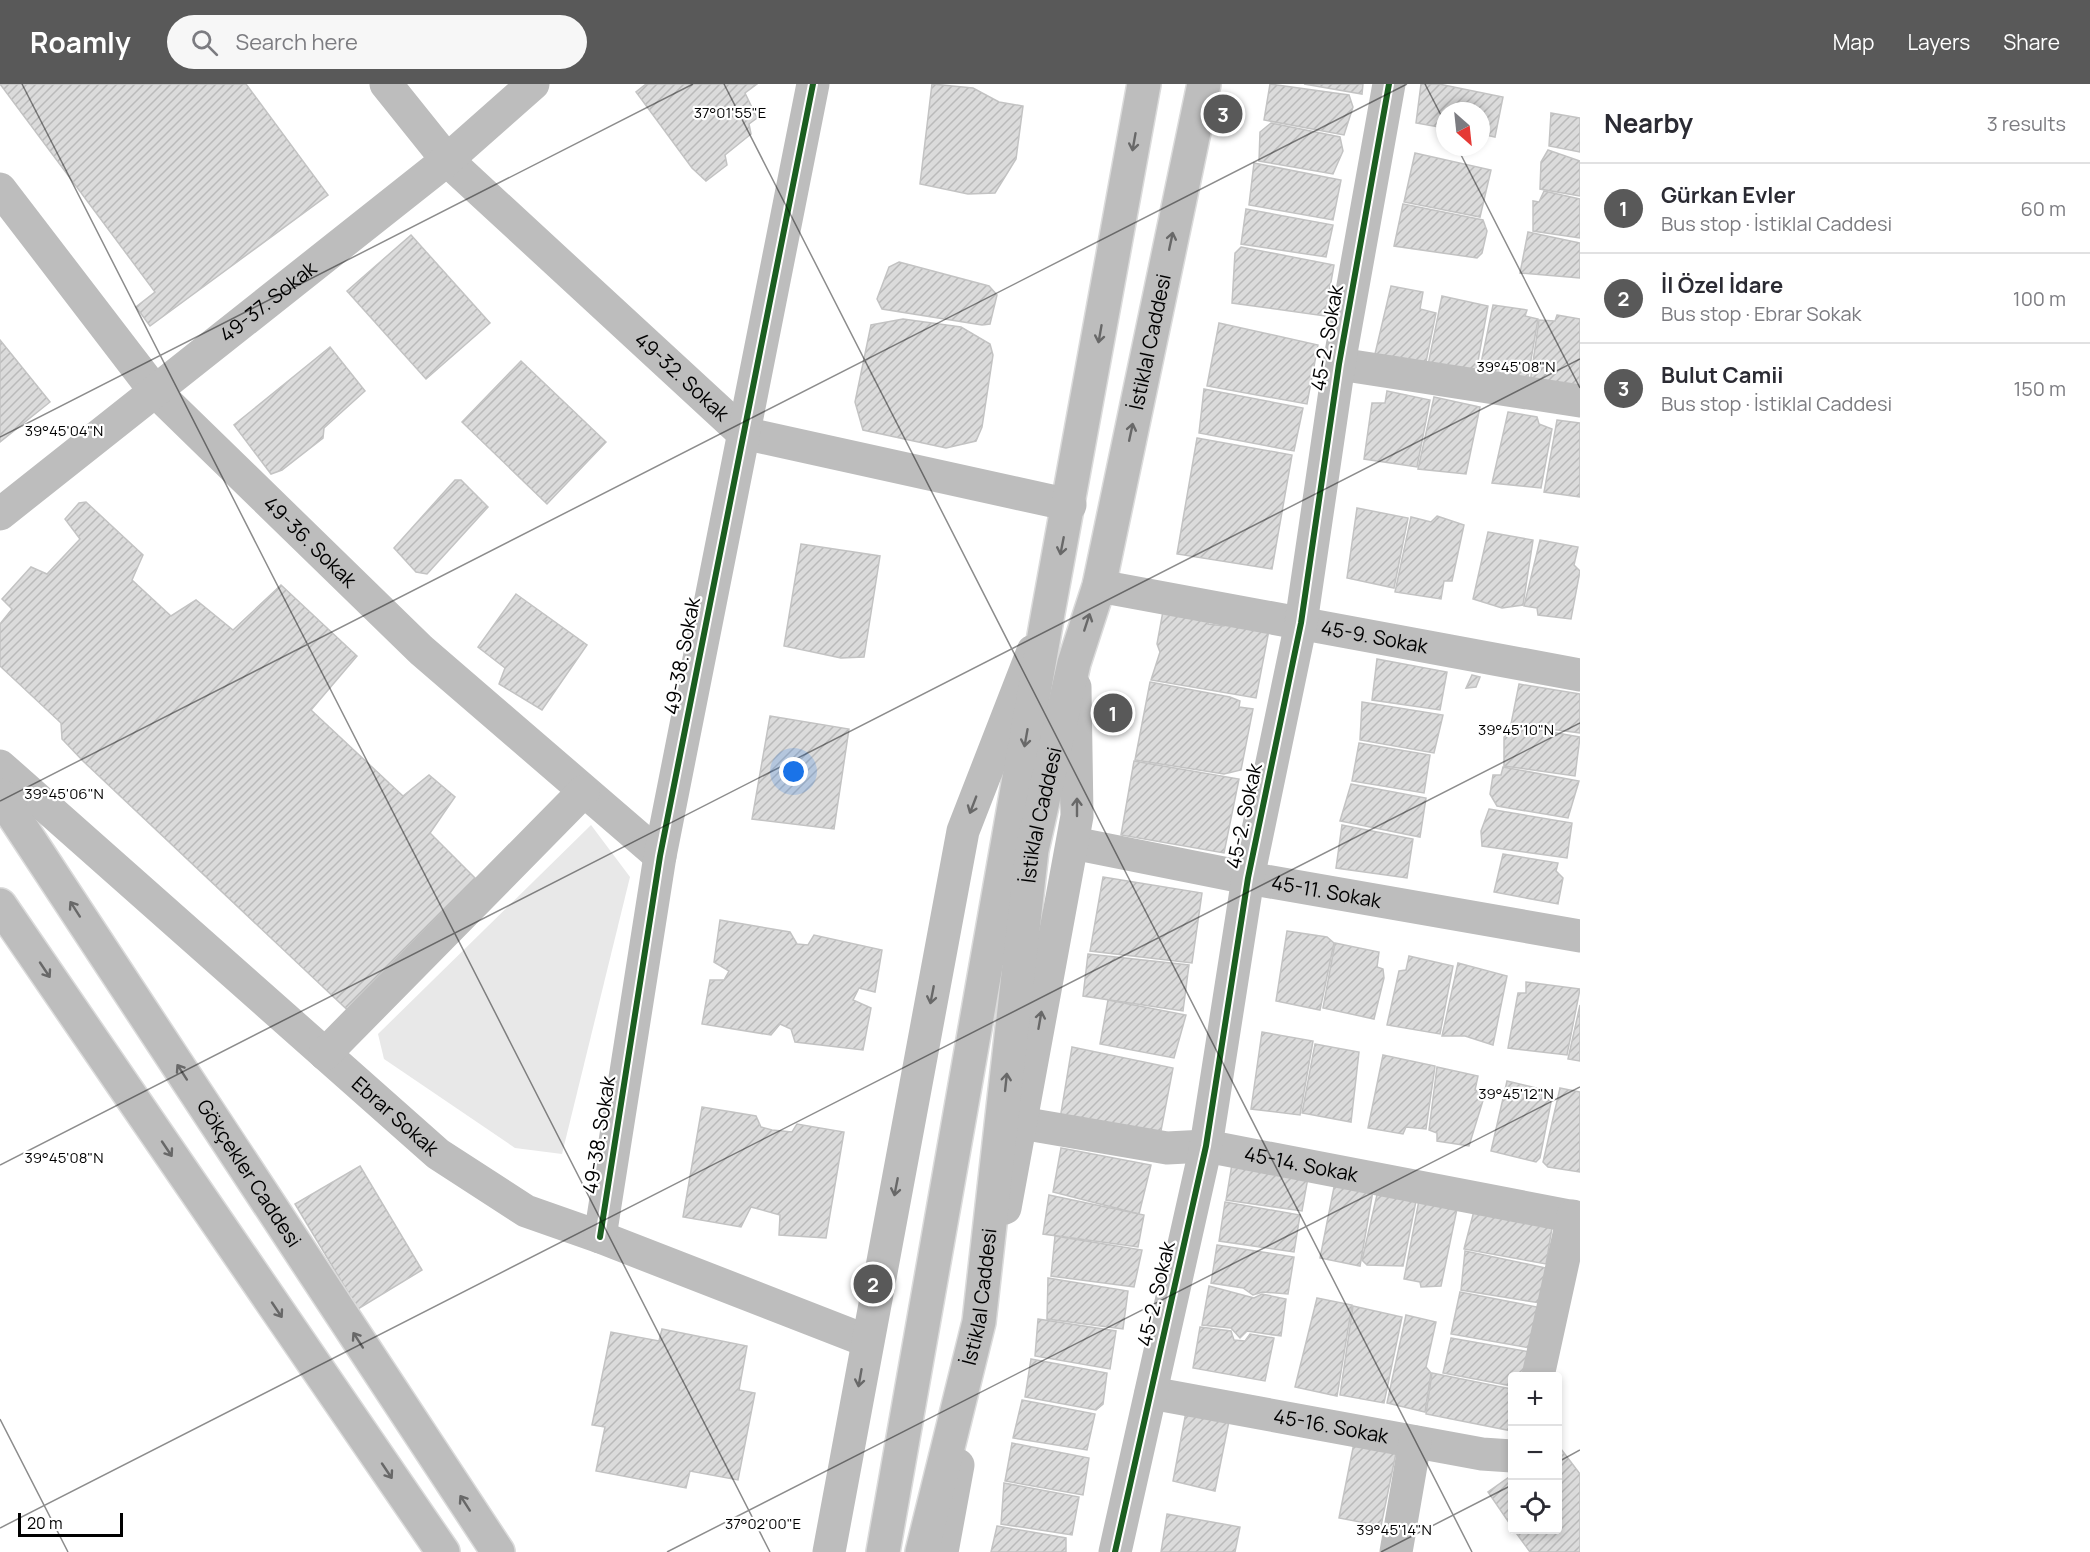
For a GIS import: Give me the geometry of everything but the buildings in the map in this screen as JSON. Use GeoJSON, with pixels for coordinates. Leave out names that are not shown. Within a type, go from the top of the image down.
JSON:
{"type":"FeatureCollection","features":[{"type":"Feature","properties":{"kind":"street","name":"49-32. Sokak"},"geometry":{"type":"LineString","coordinates":[[386,84],[447,160],[743,433],[1070,505]]}},
{"type":"Feature","properties":{"kind":"street","name":"49-37. Sokak"},"geometry":{"type":"LineString","coordinates":[[0,513],[447,160],[533,84]]}},
{"type":"Feature","properties":{"kind":"street","name":"49-38. Sokak"},"geometry":{"type":"LineString","coordinates":[[600,1237],[660,856],[813,84]]}},
{"type":"Feature","properties":{"kind":"street","name":"İstiklal Caddesi"},"geometry":{"type":"LineString","coordinates":[[884,1552],[1048,613],[1070,505],[1144,84]]}},
{"type":"Feature","properties":{"kind":"street","name":"İstiklal Caddesi"},"geometry":{"type":"LineString","coordinates":[[922,1552],[979,1322],[1032,850],[1074,663],[1099,586],[1204,84]]}},
{"type":"Feature","properties":{"kind":"street","name":"45-2. Sokak"},"geometry":{"type":"LineString","coordinates":[[1115,1552],[1206,1146],[1248,878],[1301,623],[1339,364],[1389,84]]}},
{"type":"Feature","properties":{"kind":"street","name":"49-36. Sokak"},"geometry":{"type":"LineString","coordinates":[[0,189],[154,390],[421,650],[660,856]]}},
{"type":"Feature","properties":{"kind":"street"},"geometry":{"type":"LineString","coordinates":[[1339,364],[1580,401]]}},
{"type":"Feature","properties":{"kind":"street","name":"45-9. Sokak"},"geometry":{"type":"LineString","coordinates":[[1099,586],[1580,675]]}},
{"type":"Feature","properties":{"kind":"street"},"geometry":{"type":"LineString","coordinates":[[829,1552],[963,831],[1048,613]]}},
{"type":"Feature","properties":{"kind":"street"},"geometry":{"type":"LineString","coordinates":[[942,1552],[1073,843],[1077,816],[1074,663]]}},
{"type":"Feature","properties":{"kind":"street","name":"Ebrar Sokak"},"geometry":{"type":"LineString","coordinates":[[0,766],[438,1154],[526,1211],[600,1237],[867,1341]]}},
{"type":"Feature","properties":{"kind":"street"},"geometry":{"type":"LineString","coordinates":[[325,1054],[583,792]]}},
{"type":"Feature","properties":{"kind":"street","name":"Gökçekler Caddesi"},"geometry":{"type":"LineString","coordinates":[[0,795],[498,1552]]}},
{"type":"Feature","properties":{"kind":"street","name":"45-11. Sokak"},"geometry":{"type":"LineString","coordinates":[[1073,843],[1248,878],[1580,936]]}},
{"type":"Feature","properties":{"kind":"street"},"geometry":{"type":"LineString","coordinates":[[0,905],[442,1552]]}},
{"type":"Feature","properties":{"kind":"street","name":"45-14. Sokak"},"geometry":{"type":"LineString","coordinates":[[1021,1123],[1167,1148],[1206,1146],[1577,1217]]}},
{"type":"Feature","properties":{"kind":"street"},"geometry":{"type":"LineString","coordinates":[[1539,1372],[1577,1217]]}},
{"type":"Feature","properties":{"kind":"street","name":"45-16. Sokak"},"geometry":{"type":"LineString","coordinates":[[1151,1393],[1482,1454],[1508,1456]]}},
{"type":"Feature","properties":{"kind":"street"},"geometry":{"type":"LineString","coordinates":[[1396,1552],[1415,1442]]}},
{"type":"Feature","properties":{"kind":"shaded area"},"geometry":{"type":"Polygon","coordinates":[[[591,825],[630,877],[562,1154],[515,1148],[384,1059],[378,1034],[591,825]]]}},
{"type":"Feature","properties":{"kind":"cycle path"},"geometry":{"type":"LineString","coordinates":[[600,1237],[660,856],[813,84]]}},
{"type":"Feature","properties":{"kind":"cycle path"},"geometry":{"type":"LineString","coordinates":[[1115,1552],[1206,1146],[1248,878],[1301,623],[1339,364],[1389,84]]}},
{"type":"Feature","properties":{"kind":"place","name":"Bulut Camii"},"geometry":{"type":"Point","coordinates":[1223,114]}},
{"type":"Feature","properties":{"kind":"place","name":"Gürkan Evler"},"geometry":{"type":"Point","coordinates":[1113,713]}},
{"type":"Feature","properties":{"kind":"place","name":"İl Özel İdare"},"geometry":{"type":"Point","coordinates":[873,1284]}}]}
